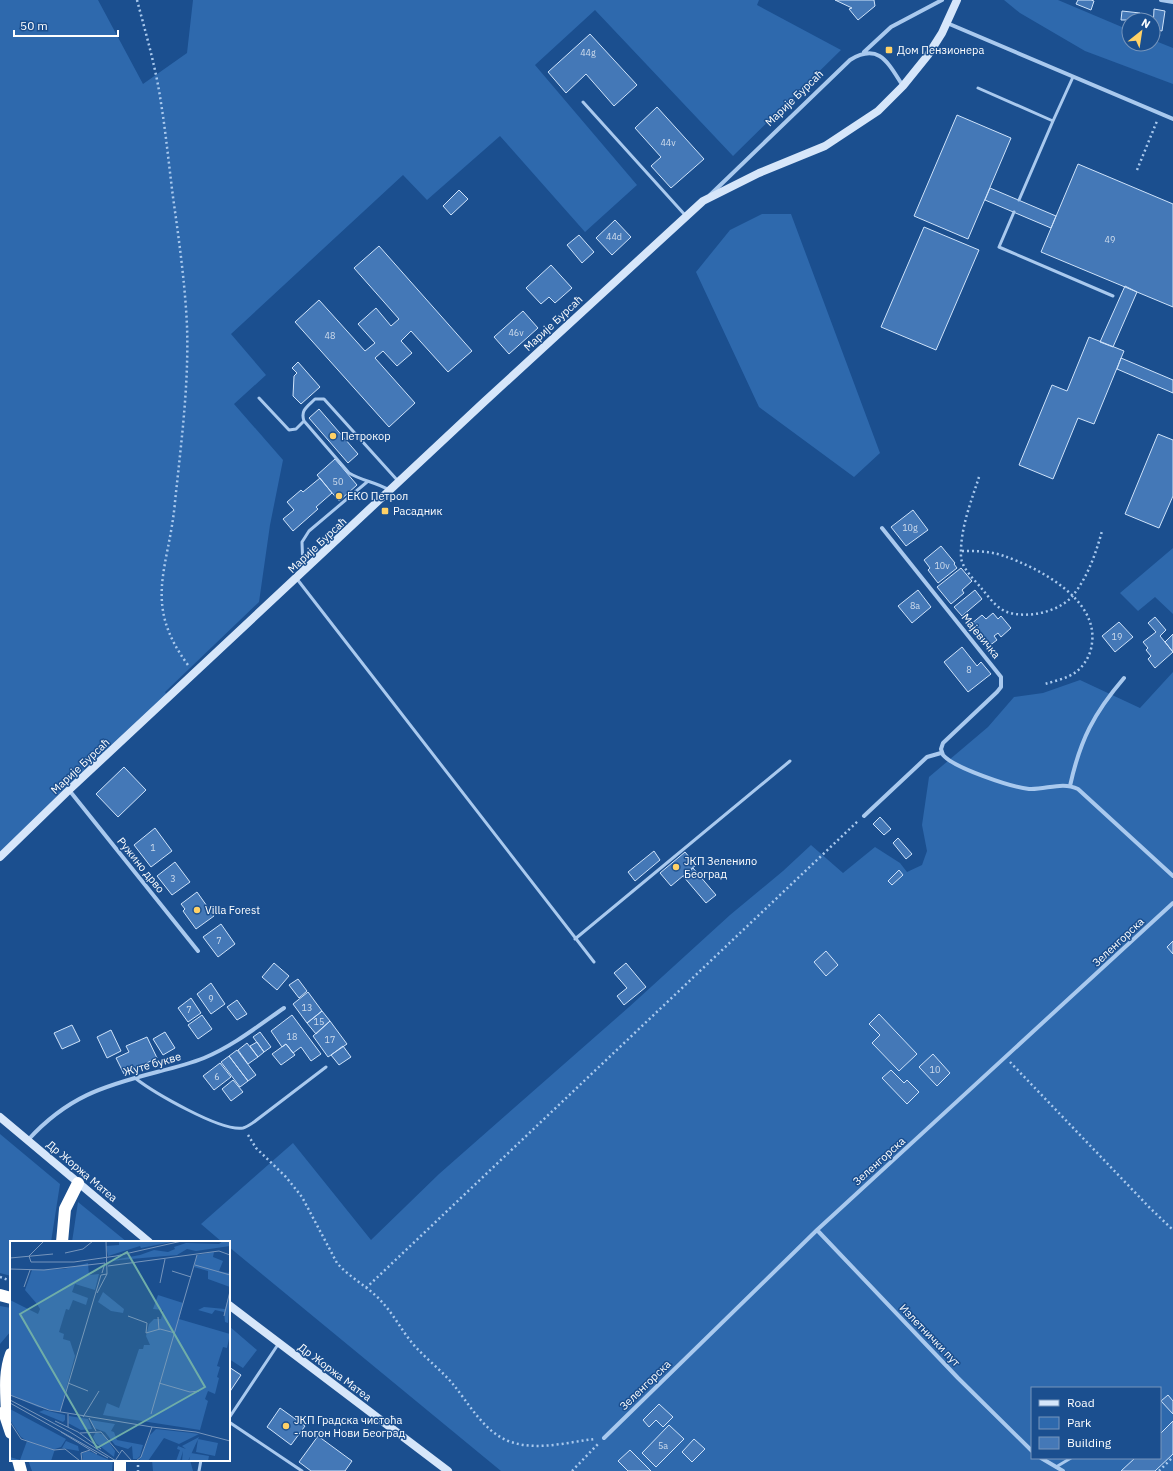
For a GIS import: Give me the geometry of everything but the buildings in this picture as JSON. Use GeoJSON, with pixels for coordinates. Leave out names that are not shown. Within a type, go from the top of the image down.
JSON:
{"type":"FeatureCollection","features":[{"type":"Feature","properties":{"kind":"highway"},"geometry":{"type":"LineString","coordinates":[[62,1241],[66,1208],[78,1183]]}},
{"type":"Feature","properties":{"kind":"highway"},"geometry":{"type":"LineString","coordinates":[[0,1295],[10,1298]]}},
{"type":"Feature","properties":{"kind":"highway"},"geometry":{"type":"LineString","coordinates":[[7,1419],[5,1380],[6,1367],[10,1357]]}},
{"type":"Feature","properties":{"kind":"highway"},"geometry":{"type":"LineString","coordinates":[[0,1405],[10,1430]]}},
{"type":"Feature","properties":{"kind":"highway"},"geometry":{"type":"LineString","coordinates":[[18,1461],[21,1471]]}},
{"type":"Feature","properties":{"kind":"street","name":"Марије Бурсаћ"},"geometry":{"type":"LineString","coordinates":[[0,857],[69,790],[303,573],[490,396],[703,201],[850,60],[864,52],[876,39],[892,27],[942,0]]}},
{"type":"Feature","properties":{"kind":"street","name":"Марије Бурсаћ"},"geometry":{"type":"LineString","coordinates":[[703,201],[759,173],[825,146],[873,115],[903,86],[928,55],[947,23],[957,0]]}},
{"type":"Feature","properties":{"kind":"street"},"geometry":{"type":"LineString","coordinates":[[1161,0],[1173,2]]}},
{"type":"Feature","properties":{"kind":"street"},"geometry":{"type":"LineString","coordinates":[[947,23],[1073,78],[1173,119]]}},
{"type":"Feature","properties":{"kind":"street"},"geometry":{"type":"LineString","coordinates":[[864,52],[872,53],[890,64],[903,86]]}},
{"type":"Feature","properties":{"kind":"street","name":"Мајевичка"},"geometry":{"type":"LineString","coordinates":[[882,528],[1001,677],[1001,687],[943,743],[942,753]]}},
{"type":"Feature","properties":{"kind":"street"},"geometry":{"type":"LineString","coordinates":[[1070,786],[1078,756],[1090,725],[1103,703],[1124,678]]}},
{"type":"Feature","properties":{"kind":"street"},"geometry":{"type":"LineString","coordinates":[[864,816],[927,757],[942,753],[949,761],[1003,783],[1031,789],[1070,786],[1084,792],[1173,876]]}},
{"type":"Feature","properties":{"kind":"street","name":"Ружино дрво"},"geometry":{"type":"LineString","coordinates":[[69,790],[198,951]]}},
{"type":"Feature","properties":{"kind":"street","name":"Зеленгорска"},"geometry":{"type":"LineString","coordinates":[[604,1438],[817,1230],[1173,903]]}},
{"type":"Feature","properties":{"kind":"street","name":"Жуте букве"},"geometry":{"type":"LineString","coordinates":[[28,1140],[46,1121],[74,1101],[108,1086],[212,1055],[284,1008]]}},
{"type":"Feature","properties":{"kind":"street","name":"Др Жоржа Матеа"},"geometry":{"type":"LineString","coordinates":[[0,1117],[148,1241]]}},
{"type":"Feature","properties":{"kind":"street","name":"Излетнички пут"},"geometry":{"type":"LineString","coordinates":[[817,1230],[958,1378],[1031,1450]]}},
{"type":"Feature","properties":{"kind":"street","name":"Др Жоржа Матеа"},"geometry":{"type":"LineString","coordinates":[[230,1306],[448,1471]]}},
{"type":"Feature","properties":{"kind":"street"},"geometry":{"type":"LineString","coordinates":[[1043,1459],[1063,1471]]}},
{"type":"Feature","properties":{"kind":"lane"},"geometry":{"type":"LineString","coordinates":[[1019,200],[1073,78]]}},
{"type":"Feature","properties":{"kind":"lane"},"geometry":{"type":"LineString","coordinates":[[978,88],[1053,121]]}},
{"type":"Feature","properties":{"kind":"lane"},"geometry":{"type":"LineString","coordinates":[[583,102],[686,216]]}},
{"type":"Feature","properties":{"kind":"lane"},"geometry":{"type":"LineString","coordinates":[[1014,212],[999,247],[1113,296]]}},
{"type":"Feature","properties":{"kind":"lane"},"geometry":{"type":"LineString","coordinates":[[259,398],[289,430],[296,429],[304,421]]}},
{"type":"Feature","properties":{"kind":"lane"},"geometry":{"type":"LineString","coordinates":[[390,491],[349,473],[304,421],[302,414],[304,408],[315,399],[324,399],[400,482]]}},
{"type":"Feature","properties":{"kind":"lane"},"geometry":{"type":"LineString","coordinates":[[303,573],[302,542],[309,531],[367,482]]}},
{"type":"Feature","properties":{"kind":"lane"},"geometry":{"type":"LineString","coordinates":[[296,579],[594,962]]}},
{"type":"Feature","properties":{"kind":"lane"},"geometry":{"type":"LineString","coordinates":[[575,939],[790,761]]}},
{"type":"Feature","properties":{"kind":"lane"},"geometry":{"type":"LineString","coordinates":[[135,1078],[158,1094],[216,1123],[230,1127],[243,1128],[254,1122],[326,1067]]}},
{"type":"Feature","properties":{"kind":"lane"},"geometry":{"type":"LineString","coordinates":[[230,1416],[279,1343]]}},
{"type":"Feature","properties":{"kind":"lane"},"geometry":{"type":"LineString","coordinates":[[230,1423],[302,1471]]}},
{"type":"Feature","properties":{"kind":"lane"},"geometry":{"type":"LineString","coordinates":[[1056,1467],[1069,1459]]}},
{"type":"Feature","properties":{"kind":"lane"},"geometry":{"type":"LineString","coordinates":[[199,1471],[201,1461]]}},
{"type":"Feature","properties":{"kind":"path"},"geometry":{"type":"LineString","coordinates":[[137,0],[149,43],[161,102],[180,247],[187,327],[184,416],[174,515],[161,586],[162,603],[164,622],[174,644],[195,674]]}},
{"type":"Feature","properties":{"kind":"path"},"geometry":{"type":"LineString","coordinates":[[1137,170],[1160,114]]}},
{"type":"Feature","properties":{"kind":"path"},"geometry":{"type":"LineString","coordinates":[[979,477],[968,510],[962,551],[962,562],[997,606],[1006,612],[1024,614],[1039,613],[1060,605],[1073,596],[1088,568],[1102,531]]}},
{"type":"Feature","properties":{"kind":"path"},"geometry":{"type":"LineString","coordinates":[[962,551],[992,552],[1004,555],[1045,576],[1081,602],[1092,623],[1093,634],[1089,655],[1076,672],[1045,684]]}},
{"type":"Feature","properties":{"kind":"path"},"geometry":{"type":"LineString","coordinates":[[366,1288],[864,816]]}},
{"type":"Feature","properties":{"kind":"path"},"geometry":{"type":"LineString","coordinates":[[1006,1057],[1148,1207],[1173,1230]]}},
{"type":"Feature","properties":{"kind":"path"},"geometry":{"type":"LineString","coordinates":[[243,1128],[256,1148],[286,1176],[302,1197],[337,1263],[344,1271],[382,1302],[414,1344],[452,1384],[473,1412],[504,1439],[513,1443],[541,1447],[604,1438]]}},
{"type":"Feature","properties":{"kind":"path"},"geometry":{"type":"LineString","coordinates":[[0,1277],[10,1281]]}},
{"type":"Feature","properties":{"kind":"path"},"geometry":{"type":"LineString","coordinates":[[572,1471],[604,1438]]}},
{"type":"Feature","properties":{"kind":"path"},"geometry":{"type":"LineString","coordinates":[[1159,1471],[1173,1458]]}},
{"type":"Feature","properties":{"kind":"green space"},"geometry":{"type":"Polygon","coordinates":[[[0,0],[98,0],[143,84],[187,53],[193,0],[759,0],[757,5],[841,50],[733,156],[595,10],[535,65],[637,185],[585,232],[500,136],[427,200],[403,175],[231,334],[266,375],[234,404],[283,460],[270,525],[259,602],[165,692],[169,698],[0,856],[0,0]]]}},
{"type":"Feature","properties":{"kind":"green space"},"geometry":{"type":"Polygon","coordinates":[[[1004,0],[1058,0],[1121,27],[1121,52],[1161,52],[1161,43],[1173,48],[1173,84],[1085,51],[1020,13],[1004,0]]]}},
{"type":"Feature","properties":{"kind":"green space"},"geometry":{"type":"Polygon","coordinates":[[[762,214],[791,214],[880,453],[854,477],[759,407],[696,272],[730,230],[762,214]]]}},
{"type":"Feature","properties":{"kind":"green space"},"geometry":{"type":"Polygon","coordinates":[[[1173,548],[1173,614],[1155,597],[1138,611],[1120,593],[1173,548]]]}},
{"type":"Feature","properties":{"kind":"green space"},"geometry":{"type":"Polygon","coordinates":[[[1173,672],[1173,1471],[501,1471],[230,1248],[230,1241],[221,1241],[201,1224],[293,1143],[371,1240],[439,1174],[629,1007],[730,915],[783,871],[811,845],[843,873],[875,847],[900,863],[907,872],[922,865],[927,851],[922,825],[929,777],[988,727],[1014,697],[1043,693],[1080,680],[1140,708],[1173,672]]]}},
{"type":"Feature","properties":{"kind":"green space"},"geometry":{"type":"Polygon","coordinates":[[[0,1134],[60,1184],[51,1241],[10,1241],[10,1276],[0,1273],[0,1134]]]}},
{"type":"Feature","properties":{"kind":"green space"},"geometry":{"type":"Polygon","coordinates":[[[78,1202],[126,1241],[72,1241],[78,1202]]]}},
{"type":"Feature","properties":{"kind":"green space"},"geometry":{"type":"Polygon","coordinates":[[[0,1306],[10,1308],[10,1332],[0,1344],[0,1306]]]}},
{"type":"Feature","properties":{"kind":"green space"},"geometry":{"type":"Polygon","coordinates":[[[230,1327],[257,1350],[243,1368],[230,1360],[230,1327]]]}},
{"type":"Feature","properties":{"kind":"green space"},"geometry":{"type":"Polygon","coordinates":[[[28,1461],[113,1461],[112,1471],[32,1471],[28,1461]]]}},
{"type":"Feature","properties":{"kind":"green space"},"geometry":{"type":"Polygon","coordinates":[[[152,1461],[190,1461],[193,1471],[153,1471],[152,1461]]]}},
{"type":"Feature","properties":{"kind":"place","name":"Дом Пензионера"},"geometry":{"type":"Point","coordinates":[889,50]}},
{"type":"Feature","properties":{"kind":"place","name":"Петрокор"},"geometry":{"type":"Point","coordinates":[333,436]}},
{"type":"Feature","properties":{"kind":"place","name":"ЕКО Петрол"},"geometry":{"type":"Point","coordinates":[339,496]}},
{"type":"Feature","properties":{"kind":"place","name":"Расадник"},"geometry":{"type":"Point","coordinates":[385,511]}},
{"type":"Feature","properties":{"kind":"place","name":"ЈКП Зеленило Београд"},"geometry":{"type":"Point","coordinates":[676,867]}},
{"type":"Feature","properties":{"kind":"place","name":"Villa Forest"},"geometry":{"type":"Point","coordinates":[197,910]}},
{"type":"Feature","properties":{"kind":"place","name":"ЈКП Градска чистоћа - погон Нови Београд"},"geometry":{"type":"Point","coordinates":[286,1426]}}]}
